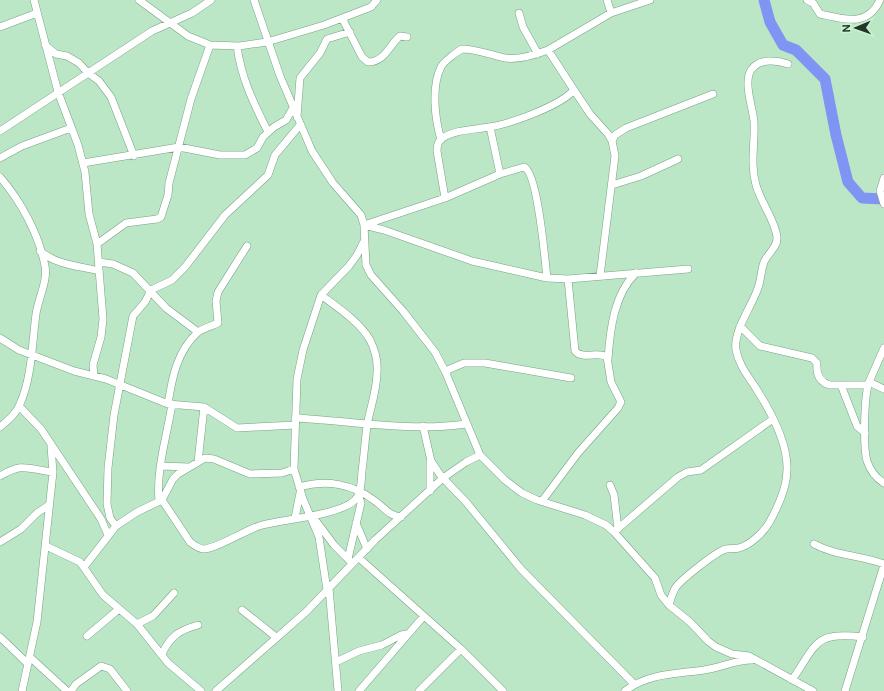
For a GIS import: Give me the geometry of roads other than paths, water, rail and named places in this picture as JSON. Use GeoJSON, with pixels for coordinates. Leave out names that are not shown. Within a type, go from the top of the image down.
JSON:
{"type":"FeatureCollection","features":[{"type":"Feature","properties":{"kind":"street"},"geometry":{"type":"LineString","coordinates":[[34,0],[58,92],[83,163],[89,214],[97,244],[102,318],[101,337],[93,365],[94,375]]}},
{"type":"Feature","properties":{"kind":"street"},"geometry":{"type":"LineString","coordinates":[[139,0],[158,15],[171,22],[188,36],[210,45],[237,46],[267,42],[342,18],[371,7],[377,0]]}},
{"type":"Feature","properties":{"kind":"street"},"geometry":{"type":"LineString","coordinates":[[0,131],[152,31],[192,13],[211,0]]}},
{"type":"Feature","properties":{"kind":"street"},"geometry":{"type":"LineString","coordinates":[[254,0],[267,42],[312,151],[324,169],[361,215],[364,225],[363,241],[366,265],[370,275],[426,340],[445,371],[480,455],[514,487],[527,496],[584,515],[616,530],[655,578],[662,595],[669,605],[690,622],[708,641],[716,647],[732,654],[749,656],[813,691]]}},
{"type":"Feature","properties":{"kind":"street"},"geometry":{"type":"LineString","coordinates":[[608,0],[611,13]]}},
{"type":"Feature","properties":{"kind":"street"},"geometry":{"type":"LineString","coordinates":[[441,140],[435,117],[435,102],[440,70],[446,62],[462,49],[506,58],[518,58],[538,54],[548,50],[611,13],[650,0]]}},
{"type":"Feature","properties":{"kind":"street"},"geometry":{"type":"LineString","coordinates":[[807,0],[812,3],[820,14],[846,20],[860,19],[868,16],[873,13],[880,0]]}},
{"type":"Feature","properties":{"kind":"street"},"geometry":{"type":"LineString","coordinates":[[0,27],[37,13]]}},
{"type":"Feature","properties":{"kind":"street"},"geometry":{"type":"LineString","coordinates":[[519,13],[526,32],[538,54]]}},
{"type":"Feature","properties":{"kind":"street"},"geometry":{"type":"LineString","coordinates":[[342,18],[362,57],[368,62],[376,60],[388,52],[400,36],[407,37]]}},
{"type":"Feature","properties":{"kind":"street"},"geometry":{"type":"LineString","coordinates":[[297,117],[299,108],[298,83],[302,73],[320,53],[327,39],[350,32]]}},
{"type":"Feature","properties":{"kind":"street"},"geometry":{"type":"LineString","coordinates":[[45,45],[56,54],[67,56],[79,63],[88,73],[99,80],[111,97],[134,156]]}},
{"type":"Feature","properties":{"kind":"street"},"geometry":{"type":"LineString","coordinates":[[97,244],[126,223],[162,217],[191,99],[210,45]]}},
{"type":"Feature","properties":{"kind":"street"},"geometry":{"type":"LineString","coordinates":[[237,46],[242,73],[254,106],[268,132]]}},
{"type":"Feature","properties":{"kind":"street"},"geometry":{"type":"LineString","coordinates":[[548,50],[590,114],[612,141],[616,156],[600,276]]}},
{"type":"Feature","properties":{"kind":"street"},"geometry":{"type":"LineString","coordinates":[[669,605],[672,593],[684,579],[724,549],[739,548],[755,538],[768,525],[784,488],[787,470],[785,449],[773,419],[757,389],[743,371],[736,348],[738,330],[755,296],[764,263],[776,245],[777,238],[771,219],[761,201],[754,175],[752,163],[754,122],[749,77],[751,70],[761,63],[774,61],[788,64]]}},
{"type":"Feature","properties":{"kind":"street"},"geometry":{"type":"LineString","coordinates":[[445,198],[437,151],[441,140],[469,129],[490,127],[530,114],[563,100],[574,90]]}},
{"type":"Feature","properties":{"kind":"street"},"geometry":{"type":"LineString","coordinates":[[612,141],[615,135],[626,128],[713,94]]}},
{"type":"Feature","properties":{"kind":"street"},"geometry":{"type":"LineString","coordinates":[[83,163],[134,156],[179,147],[220,155],[245,155],[257,148],[268,132],[286,120],[293,108]]}},
{"type":"Feature","properties":{"kind":"street"},"geometry":{"type":"LineString","coordinates":[[116,526],[110,518],[106,491],[114,415],[133,316],[145,302],[151,290],[172,280],[181,271],[225,215],[268,175],[275,155],[300,125]]}},
{"type":"Feature","properties":{"kind":"street"},"geometry":{"type":"LineString","coordinates":[[490,127],[500,174]]}},
{"type":"Feature","properties":{"kind":"street"},"geometry":{"type":"LineString","coordinates":[[0,158],[22,146],[71,128]]}},
{"type":"Feature","properties":{"kind":"street"},"geometry":{"type":"LineString","coordinates":[[612,185],[641,176],[678,159]]}},
{"type":"Feature","properties":{"kind":"street"},"geometry":{"type":"LineString","coordinates":[[364,225],[445,198],[500,174],[524,168],[529,172],[537,200],[547,278]]}},
{"type":"Feature","properties":{"kind":"street"},"geometry":{"type":"LineString","coordinates":[[0,177],[23,211],[40,251],[46,272],[36,314],[25,392],[20,406],[11,418],[0,427]]}},
{"type":"Feature","properties":{"kind":"street"},"geometry":{"type":"LineString","coordinates":[[884,178],[880,191],[884,204]]}},
{"type":"Feature","properties":{"kind":"street"},"geometry":{"type":"LineString","coordinates":[[364,225],[384,230],[472,261],[547,278],[568,279],[688,268]]}},
{"type":"Feature","properties":{"kind":"street"},"geometry":{"type":"LineString","coordinates":[[338,691],[328,589],[322,552],[319,537],[299,489],[294,469],[297,379],[303,350],[321,295],[350,266],[363,241]]}},
{"type":"Feature","properties":{"kind":"street"},"geometry":{"type":"LineString","coordinates":[[247,246],[218,292],[216,301],[218,323],[198,332],[186,345],[174,372],[161,466],[160,501],[190,542],[195,547],[202,549],[214,546],[256,527],[339,509],[354,500],[359,493]]}},
{"type":"Feature","properties":{"kind":"street"},"geometry":{"type":"LineString","coordinates":[[40,251],[47,257],[60,262],[99,271]]}},
{"type":"Feature","properties":{"kind":"street"},"geometry":{"type":"LineString","coordinates":[[99,262],[113,264],[129,271],[151,290],[166,308],[198,332]]}},
{"type":"Feature","properties":{"kind":"street"},"geometry":{"type":"LineString","coordinates":[[542,502],[578,453],[620,405],[621,399],[611,382],[608,359],[610,332],[616,311],[629,282],[636,273]]}},
{"type":"Feature","properties":{"kind":"street"},"geometry":{"type":"LineString","coordinates":[[568,279],[575,351],[580,355],[605,355],[608,359]]}},
{"type":"Feature","properties":{"kind":"street"},"geometry":{"type":"LineString","coordinates":[[321,295],[362,330],[369,339],[376,354],[378,372],[367,424],[359,493],[361,504],[356,522],[353,560]]}},
{"type":"Feature","properties":{"kind":"street"},"geometry":{"type":"LineString","coordinates":[[740,326],[760,346],[812,358],[817,364],[816,371],[818,378],[824,384],[869,384],[884,389]]}},
{"type":"Feature","properties":{"kind":"street"},"geometry":{"type":"LineString","coordinates":[[0,338],[12,347],[31,355],[74,371],[94,375],[170,404],[204,408],[237,428],[295,421],[447,427],[466,424]]}},
{"type":"Feature","properties":{"kind":"street"},"geometry":{"type":"LineString","coordinates":[[884,348],[866,392],[865,433],[867,462],[872,472],[884,483]]}},
{"type":"Feature","properties":{"kind":"street"},"geometry":{"type":"LineString","coordinates":[[445,371],[464,363],[475,362],[533,370],[571,378]]}},
{"type":"Feature","properties":{"kind":"street"},"geometry":{"type":"LineString","coordinates":[[841,385],[857,426],[865,433]]}},
{"type":"Feature","properties":{"kind":"street"},"geometry":{"type":"LineString","coordinates":[[20,406],[41,429],[101,519],[108,535]]}},
{"type":"Feature","properties":{"kind":"street"},"geometry":{"type":"LineString","coordinates":[[198,462],[204,408]]}},
{"type":"Feature","properties":{"kind":"street"},"geometry":{"type":"LineString","coordinates":[[616,530],[678,477],[687,472],[701,470],[773,419]]}},
{"type":"Feature","properties":{"kind":"street"},"geometry":{"type":"LineString","coordinates":[[423,426],[430,458],[434,468],[466,502],[521,569],[634,684]]}},
{"type":"Feature","properties":{"kind":"street"},"geometry":{"type":"LineString","coordinates":[[22,691],[37,622],[53,472],[52,447]]}},
{"type":"Feature","properties":{"kind":"street"},"geometry":{"type":"LineString","coordinates":[[216,691],[328,589],[353,560],[367,549],[401,516],[443,479],[466,462],[480,455]]}},
{"type":"Feature","properties":{"kind":"street"},"geometry":{"type":"LineString","coordinates":[[84,567],[116,526],[137,512],[160,501],[172,479],[188,467],[205,458],[214,459],[240,470],[257,475],[282,473],[294,469]]}},
{"type":"Feature","properties":{"kind":"street"},"geometry":{"type":"LineString","coordinates":[[430,458],[430,491]]}},
{"type":"Feature","properties":{"kind":"street"},"geometry":{"type":"LineString","coordinates":[[161,466],[188,467]]}},
{"type":"Feature","properties":{"kind":"street"},"geometry":{"type":"LineString","coordinates":[[0,476],[12,468],[20,467],[53,472]]}},
{"type":"Feature","properties":{"kind":"street"},"geometry":{"type":"LineString","coordinates":[[299,489],[315,482],[331,483],[359,493],[384,508],[389,514],[401,516]]}},
{"type":"Feature","properties":{"kind":"street"},"geometry":{"type":"LineString","coordinates":[[610,485],[614,495],[616,530]]}},
{"type":"Feature","properties":{"kind":"street"},"geometry":{"type":"LineString","coordinates":[[295,518],[299,489]]}},
{"type":"Feature","properties":{"kind":"street"},"geometry":{"type":"LineString","coordinates":[[0,542],[21,529],[36,512],[49,505]]}},
{"type":"Feature","properties":{"kind":"street"},"geometry":{"type":"LineString","coordinates":[[311,515],[334,545],[424,617],[461,649],[504,691]]}},
{"type":"Feature","properties":{"kind":"street"},"geometry":{"type":"LineString","coordinates":[[356,522],[367,549]]}},
{"type":"Feature","properties":{"kind":"street"},"geometry":{"type":"LineString","coordinates":[[814,544],[827,551],[862,557],[884,565],[881,582],[845,691]]}},
{"type":"Feature","properties":{"kind":"street"},"geometry":{"type":"LineString","coordinates":[[46,546],[74,558],[84,567],[103,595],[137,624],[168,663],[201,691]]}},
{"type":"Feature","properties":{"kind":"street"},"geometry":{"type":"LineString","coordinates":[[137,624],[153,616],[174,593]]}},
{"type":"Feature","properties":{"kind":"street"},"geometry":{"type":"LineString","coordinates":[[87,636],[119,609]]}},
{"type":"Feature","properties":{"kind":"street"},"geometry":{"type":"LineString","coordinates":[[242,610],[276,637]]}},
{"type":"Feature","properties":{"kind":"street"},"geometry":{"type":"LineString","coordinates":[[359,691],[407,634],[424,617]]}},
{"type":"Feature","properties":{"kind":"street"},"geometry":{"type":"LineString","coordinates":[[162,654],[166,645],[178,632],[198,625]]}},
{"type":"Feature","properties":{"kind":"street"},"geometry":{"type":"LineString","coordinates":[[336,662],[359,650],[382,645],[407,634]]}},
{"type":"Feature","properties":{"kind":"street"},"geometry":{"type":"LineString","coordinates":[[792,680],[815,646],[822,639],[839,634],[863,638]]}},
{"type":"Feature","properties":{"kind":"street"},"geometry":{"type":"LineString","coordinates":[[0,637],[67,691]]}},
{"type":"Feature","properties":{"kind":"street"},"geometry":{"type":"LineString","coordinates":[[419,691],[461,649]]}},
{"type":"Feature","properties":{"kind":"street"},"geometry":{"type":"LineString","coordinates":[[625,691],[634,684],[663,675],[704,670],[734,661],[756,660]]}},
{"type":"Feature","properties":{"kind":"street"},"geometry":{"type":"LineString","coordinates":[[71,691],[81,680],[101,666],[110,669],[127,691]]}},
{"type":"Feature","properties":{"kind":"waterway"},"geometry":{"type":"LineString","coordinates":[[764,0],[770,22],[783,45],[796,50],[825,79],[836,135],[848,182],[862,198],[884,199]]}}]}
